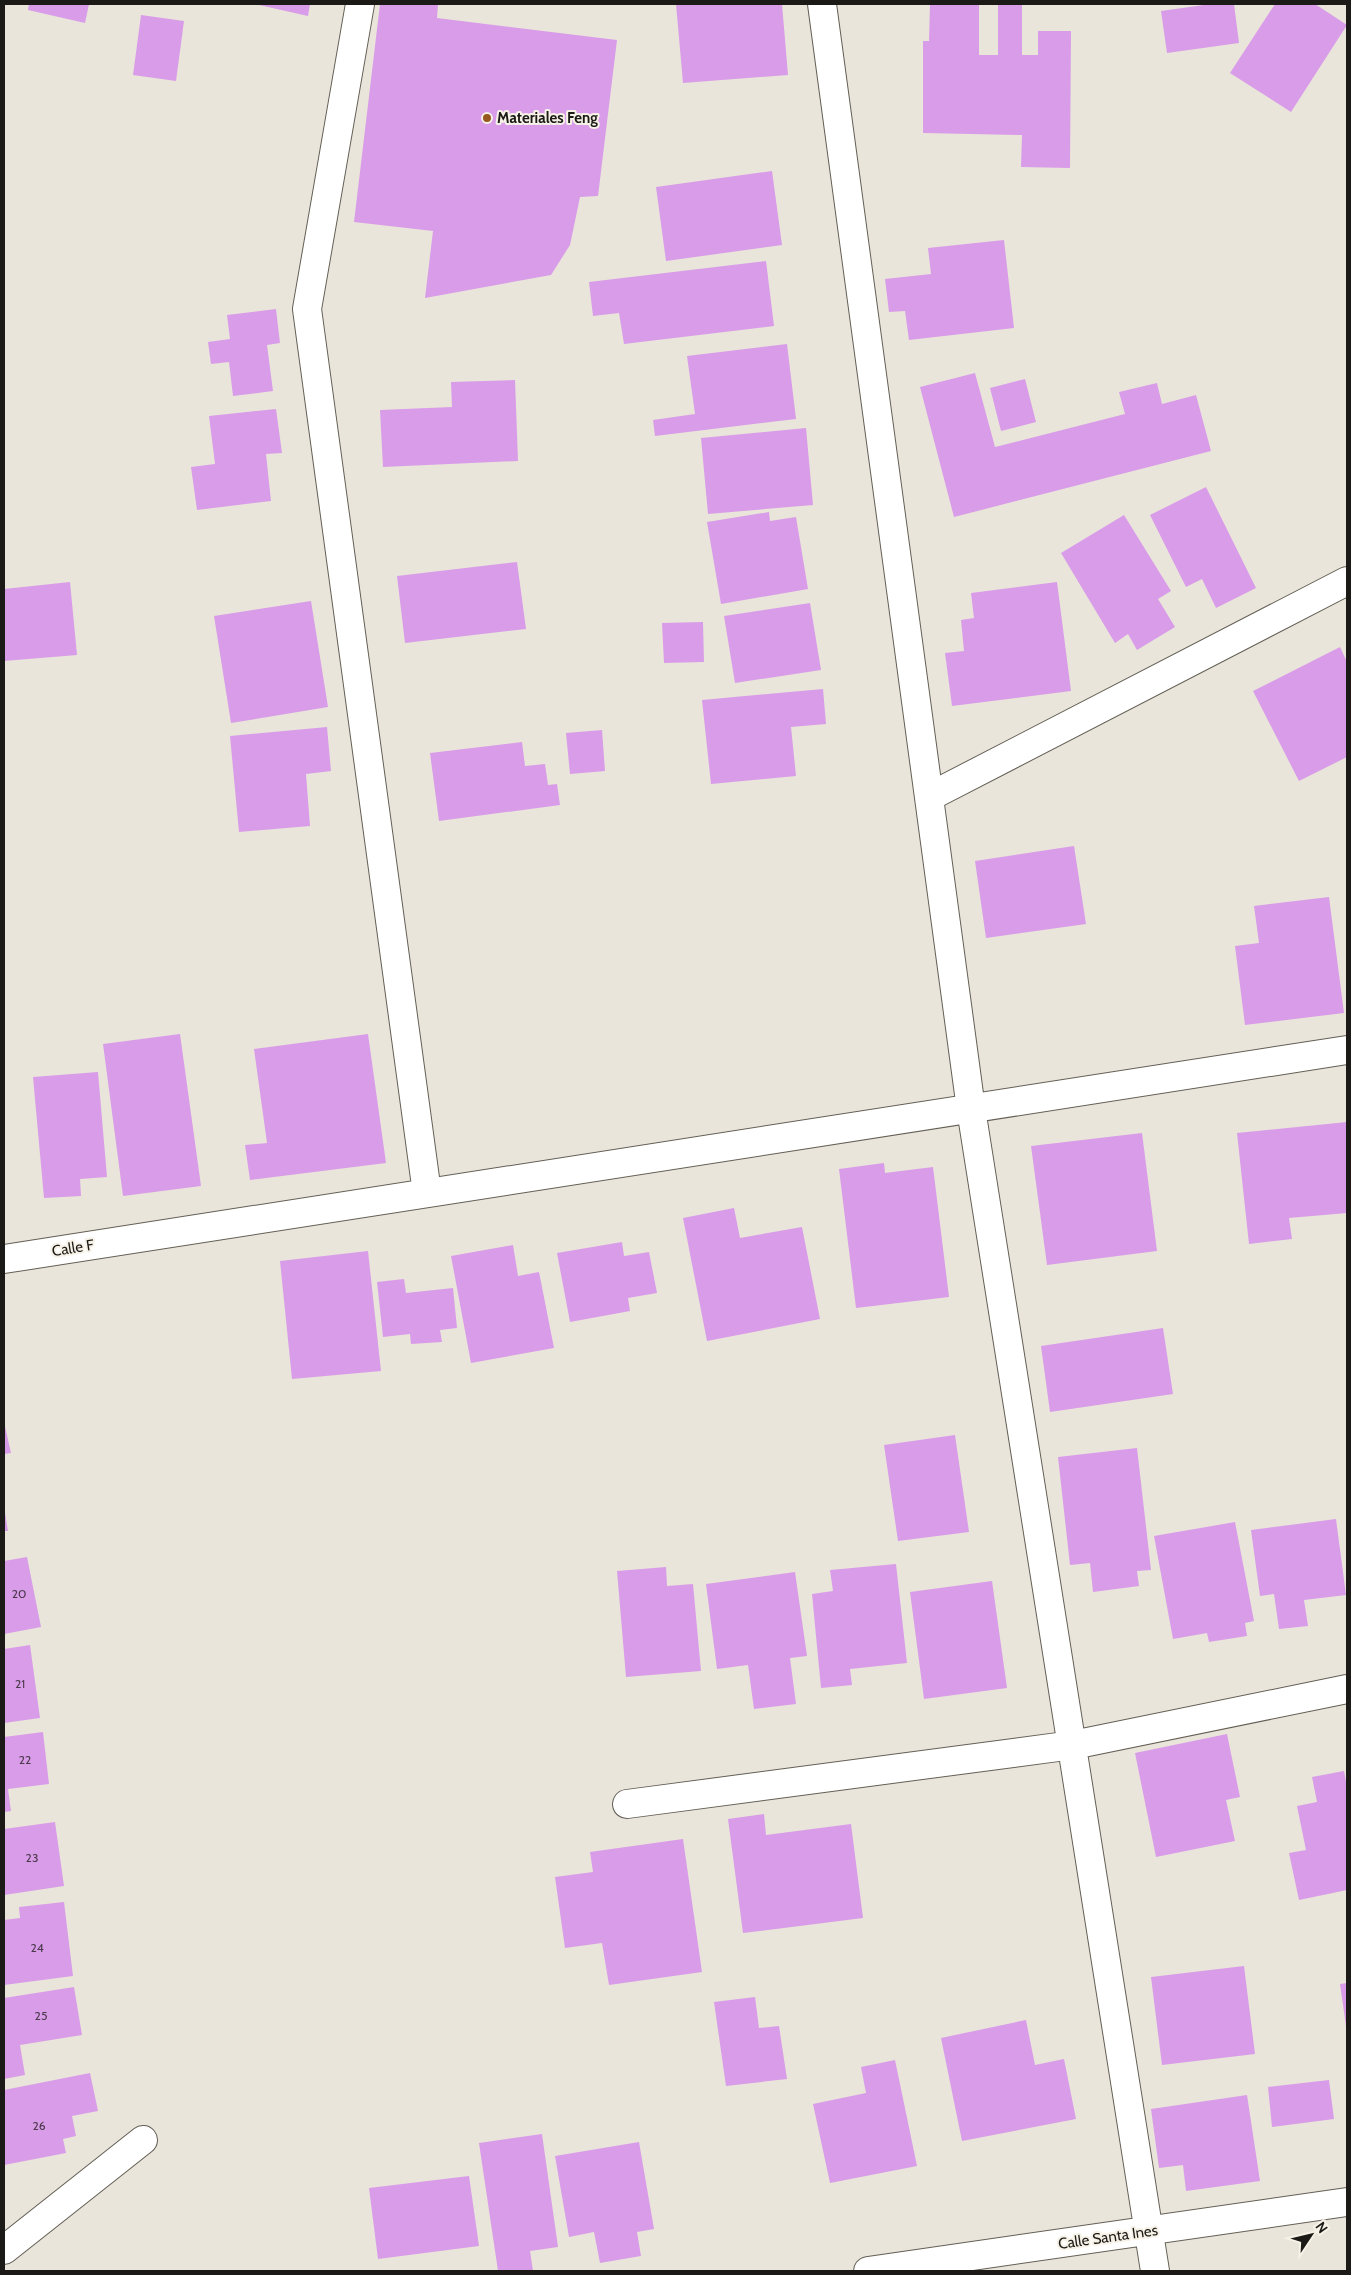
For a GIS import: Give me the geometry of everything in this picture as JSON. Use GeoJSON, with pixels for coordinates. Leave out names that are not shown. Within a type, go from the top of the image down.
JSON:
{"type":"FeatureCollection","features":[{"type":"Feature","properties":{"kind":"street"},"geometry":{"type":"LineString","coordinates":[[360,4],[307,309],[428,1193]]}},
{"type":"Feature","properties":{"kind":"street"},"geometry":{"type":"LineString","coordinates":[[822,4],[971,1108],[1155,2271]]}},
{"type":"Feature","properties":{"kind":"street"},"geometry":{"type":"LineString","coordinates":[[929,798],[1347,581]]}},
{"type":"Feature","properties":{"kind":"street","name":"Calle F"},"geometry":{"type":"LineString","coordinates":[[4,1259],[1347,1050]]}},
{"type":"Feature","properties":{"kind":"street"},"geometry":{"type":"LineString","coordinates":[[627,1804],[1073,1745],[1347,1689]]}},
{"type":"Feature","properties":{"kind":"street"},"geometry":{"type":"LineString","coordinates":[[4,2250],[143,2140]]}},
{"type":"Feature","properties":{"kind":"street","name":"Calle Santa Ines"},"geometry":{"type":"LineString","coordinates":[[868,2271],[1150,2232],[1347,2202]]}},
{"type":"Feature","properties":{"kind":"building"},"geometry":{"type":"Polygon","coordinates":[[[29,4],[89,4],[85,23],[28,10],[29,4]]]}},
{"type":"Feature","properties":{"kind":"building"},"geometry":{"type":"Polygon","coordinates":[[[259,4],[310,4],[308,16],[259,4]]]}},
{"type":"Feature","properties":{"kind":"building","name":"Materiales Feng"},"geometry":{"type":"Polygon","coordinates":[[[380,4],[438,4],[437,18],[617,40],[598,196],[580,197],[570,245],[551,275],[425,298],[433,231],[354,222],[380,4]]]}},
{"type":"Feature","properties":{"kind":"building"},"geometry":{"type":"Polygon","coordinates":[[[676,4],[782,4],[788,75],[683,83],[676,4]]]}},
{"type":"Feature","properties":{"kind":"building"},"geometry":{"type":"Polygon","coordinates":[[[930,4],[979,4],[979,55],[998,55],[998,4],[1022,4],[1022,55],[1038,55],[1038,31],[1071,31],[1070,168],[1021,167],[1022,135],[923,133],[923,41],[929,41],[930,4]]]}},
{"type":"Feature","properties":{"kind":"building"},"geometry":{"type":"Polygon","coordinates":[[[1211,4],[1234,4],[1239,43],[1167,53],[1161,11],[1211,4]]]}},
{"type":"Feature","properties":{"kind":"building"},"geometry":{"type":"Polygon","coordinates":[[[1275,4],[1315,4],[1347,25],[1291,112],[1230,73],[1275,4]]]}},
{"type":"Feature","properties":{"kind":"building"},"geometry":{"type":"Polygon","coordinates":[[[141,15],[184,21],[176,81],[133,75],[141,15]]]}},
{"type":"Feature","properties":{"kind":"building"},"geometry":{"type":"Polygon","coordinates":[[[772,171],[782,245],[666,261],[656,187],[772,171]]]}},
{"type":"Feature","properties":{"kind":"building"},"geometry":{"type":"Polygon","coordinates":[[[1004,240],[1014,328],[909,340],[905,311],[889,312],[885,279],[931,274],[928,248],[1004,240]]]}},
{"type":"Feature","properties":{"kind":"building"},"geometry":{"type":"Polygon","coordinates":[[[766,261],[774,326],[624,344],[619,313],[593,316],[589,282],[766,261]]]}},
{"type":"Feature","properties":{"kind":"building"},"geometry":{"type":"Polygon","coordinates":[[[276,309],[280,343],[267,345],[273,391],[233,396],[229,362],[211,364],[208,342],[230,339],[227,315],[276,309]]]}},
{"type":"Feature","properties":{"kind":"building"},"geometry":{"type":"Polygon","coordinates":[[[787,344],[796,419],[655,436],[653,420],[695,414],[687,356],[787,344]]]}},
{"type":"Feature","properties":{"kind":"building"},"geometry":{"type":"Polygon","coordinates":[[[975,373],[995,447],[1125,414],[1119,392],[1157,383],[1162,404],[1196,395],[1211,451],[954,517],[920,387],[975,373]]]}},
{"type":"Feature","properties":{"kind":"building"},"geometry":{"type":"Polygon","coordinates":[[[1025,379],[1036,422],[1001,431],[990,388],[1025,379]]]}},
{"type":"Feature","properties":{"kind":"building"},"geometry":{"type":"Polygon","coordinates":[[[515,380],[518,461],[383,467],[380,410],[452,407],[451,382],[515,380]]]}},
{"type":"Feature","properties":{"kind":"building"},"geometry":{"type":"Polygon","coordinates":[[[276,409],[282,453],[266,454],[271,501],[197,510],[191,467],[215,464],[209,416],[276,409]]]}},
{"type":"Feature","properties":{"kind":"building"},"geometry":{"type":"Polygon","coordinates":[[[806,428],[813,505],[708,514],[701,438],[806,428]]]}},
{"type":"Feature","properties":{"kind":"building"},"geometry":{"type":"Polygon","coordinates":[[[1206,487],[1256,588],[1216,608],[1202,579],[1186,587],[1150,515],[1206,487]]]}},
{"type":"Feature","properties":{"kind":"building"},"geometry":{"type":"Polygon","coordinates":[[[769,512],[770,521],[796,517],[808,589],[721,604],[707,522],[769,512]]]}},
{"type":"Feature","properties":{"kind":"building"},"geometry":{"type":"Polygon","coordinates":[[[1124,515],[1171,591],[1158,599],[1175,627],[1137,650],[1128,634],[1115,643],[1061,553],[1124,515]]]}},
{"type":"Feature","properties":{"kind":"building"},"geometry":{"type":"Polygon","coordinates":[[[517,562],[526,629],[405,643],[397,576],[517,562]]]}},
{"type":"Feature","properties":{"kind":"building"},"geometry":{"type":"Polygon","coordinates":[[[70,582],[77,655],[4,661],[4,589],[70,582]]]}},
{"type":"Feature","properties":{"kind":"building"},"geometry":{"type":"Polygon","coordinates":[[[1057,582],[1071,691],[952,706],[945,653],[964,651],[961,620],[974,618],[971,593],[1057,582]]]}},
{"type":"Feature","properties":{"kind":"building"},"geometry":{"type":"Polygon","coordinates":[[[311,601],[328,707],[231,723],[214,616],[311,601]]]}},
{"type":"Feature","properties":{"kind":"building"},"geometry":{"type":"Polygon","coordinates":[[[810,603],[821,670],[735,683],[724,616],[810,603]]]}},
{"type":"Feature","properties":{"kind":"building"},"geometry":{"type":"Polygon","coordinates":[[[703,622],[704,662],[664,663],[662,623],[703,622]]]}},
{"type":"Feature","properties":{"kind":"building"},"geometry":{"type":"Polygon","coordinates":[[[1340,647],[1347,662],[1347,757],[1299,781],[1253,691],[1340,647]]]}},
{"type":"Feature","properties":{"kind":"building"},"geometry":{"type":"Polygon","coordinates":[[[823,689],[826,724],[791,727],[796,776],[711,784],[702,700],[823,689]]]}},
{"type":"Feature","properties":{"kind":"building"},"geometry":{"type":"Polygon","coordinates":[[[327,727],[331,771],[306,774],[310,826],[239,832],[230,736],[327,727]]]}},
{"type":"Feature","properties":{"kind":"building"},"geometry":{"type":"Polygon","coordinates":[[[602,730],[605,771],[570,774],[566,733],[602,730]]]}},
{"type":"Feature","properties":{"kind":"building"},"geometry":{"type":"Polygon","coordinates":[[[522,742],[525,766],[545,764],[548,785],[557,784],[560,805],[439,821],[430,753],[522,742]]]}},
{"type":"Feature","properties":{"kind":"building"},"geometry":{"type":"Polygon","coordinates":[[[1074,846],[1086,924],[986,938],[975,861],[1074,846]]]}},
{"type":"Feature","properties":{"kind":"building"},"geometry":{"type":"Polygon","coordinates":[[[1329,897],[1344,1013],[1245,1025],[1235,946],[1259,943],[1254,906],[1329,897]]]}},
{"type":"Feature","properties":{"kind":"building"},"geometry":{"type":"Polygon","coordinates":[[[180,1034],[201,1186],[123,1196],[103,1044],[180,1034]]]}},
{"type":"Feature","properties":{"kind":"building"},"geometry":{"type":"Polygon","coordinates":[[[368,1034],[386,1163],[250,1180],[245,1145],[267,1143],[254,1049],[368,1034]]]}},
{"type":"Feature","properties":{"kind":"building"},"geometry":{"type":"Polygon","coordinates":[[[98,1072],[107,1177],[80,1179],[81,1196],[44,1198],[33,1077],[98,1072]]]}},
{"type":"Feature","properties":{"kind":"building"},"geometry":{"type":"Polygon","coordinates":[[[1347,1122],[1347,1213],[1289,1218],[1292,1239],[1249,1244],[1237,1133],[1347,1122]]]}},
{"type":"Feature","properties":{"kind":"building"},"geometry":{"type":"Polygon","coordinates":[[[1142,1133],[1157,1251],[1047,1265],[1031,1146],[1142,1133]]]}},
{"type":"Feature","properties":{"kind":"building"},"geometry":{"type":"Polygon","coordinates":[[[884,1163],[885,1173],[933,1167],[949,1297],[856,1308],[839,1169],[884,1163]]]}},
{"type":"Feature","properties":{"kind":"building"},"geometry":{"type":"Polygon","coordinates":[[[734,1208],[740,1238],[802,1227],[820,1319],[707,1341],[683,1218],[734,1208]]]}},
{"type":"Feature","properties":{"kind":"building"},"geometry":{"type":"Polygon","coordinates":[[[622,1242],[624,1256],[649,1252],[657,1293],[628,1298],[630,1311],[570,1322],[557,1253],[622,1242]]]}},
{"type":"Feature","properties":{"kind":"building"},"geometry":{"type":"Polygon","coordinates":[[[513,1245],[518,1276],[539,1272],[554,1348],[471,1363],[451,1256],[513,1245]]]}},
{"type":"Feature","properties":{"kind":"building"},"geometry":{"type":"Polygon","coordinates":[[[368,1251],[381,1371],[292,1379],[280,1261],[368,1251]]]}},
{"type":"Feature","properties":{"kind":"building"},"geometry":{"type":"Polygon","coordinates":[[[404,1279],[406,1293],[453,1288],[457,1328],[440,1330],[442,1342],[411,1344],[410,1334],[383,1337],[377,1282],[404,1279]]]}},
{"type":"Feature","properties":{"kind":"building"},"geometry":{"type":"Polygon","coordinates":[[[1163,1328],[1173,1394],[1050,1412],[1041,1346],[1163,1328]]]}},
{"type":"Feature","properties":{"kind":"building"},"geometry":{"type":"Polygon","coordinates":[[[4,1422],[11,1453],[4,1454],[4,1422]]]}},
{"type":"Feature","properties":{"kind":"building"},"geometry":{"type":"Polygon","coordinates":[[[955,1435],[969,1532],[898,1541],[884,1445],[955,1435]]]}},
{"type":"Feature","properties":{"kind":"building"},"geometry":{"type":"Polygon","coordinates":[[[1137,1448],[1151,1570],[1137,1571],[1139,1586],[1093,1592],[1090,1563],[1070,1565],[1058,1457],[1137,1448]]]}},
{"type":"Feature","properties":{"kind":"building"},"geometry":{"type":"Polygon","coordinates":[[[4,1507],[8,1531],[4,1531],[4,1507]]]}},
{"type":"Feature","properties":{"kind":"building"},"geometry":{"type":"Polygon","coordinates":[[[1336,1519],[1346,1595],[1304,1600],[1308,1626],[1279,1629],[1274,1594],[1260,1596],[1251,1530],[1336,1519]]]}},
{"type":"Feature","properties":{"kind":"building"},"geometry":{"type":"Polygon","coordinates":[[[1235,1522],[1254,1621],[1245,1623],[1247,1636],[1209,1642],[1207,1633],[1173,1639],[1154,1536],[1235,1522]]]}},
{"type":"Feature","properties":{"kind":"building"},"geometry":{"type":"Polygon","coordinates":[[[27,1557],[41,1627],[4,1634],[4,1561],[27,1557]]]}},
{"type":"Feature","properties":{"kind":"building"},"geometry":{"type":"Polygon","coordinates":[[[896,1564],[907,1663],[850,1669],[852,1685],[821,1688],[812,1594],[833,1591],[830,1570],[896,1564]]]}},
{"type":"Feature","properties":{"kind":"building"},"geometry":{"type":"Polygon","coordinates":[[[666,1567],[667,1586],[693,1584],[701,1671],[626,1677],[617,1571],[666,1567]]]}},
{"type":"Feature","properties":{"kind":"building"},"geometry":{"type":"Polygon","coordinates":[[[795,1572],[807,1656],[790,1658],[796,1704],[754,1709],[748,1665],[717,1669],[706,1584],[795,1572]]]}},
{"type":"Feature","properties":{"kind":"building"},"geometry":{"type":"Polygon","coordinates":[[[992,1581],[1007,1688],[924,1699],[910,1592],[992,1581]]]}},
{"type":"Feature","properties":{"kind":"building"},"geometry":{"type":"Polygon","coordinates":[[[30,1645],[40,1718],[4,1723],[4,1649],[30,1645]]]}},
{"type":"Feature","properties":{"kind":"building"},"geometry":{"type":"Polygon","coordinates":[[[43,1732],[49,1784],[8,1789],[11,1811],[4,1812],[4,1737],[43,1732]]]}},
{"type":"Feature","properties":{"kind":"building"},"geometry":{"type":"Polygon","coordinates":[[[1227,1734],[1240,1797],[1226,1800],[1235,1841],[1156,1857],[1135,1753],[1227,1734]]]}},
{"type":"Feature","properties":{"kind":"building"},"geometry":{"type":"Polygon","coordinates":[[[1344,1771],[1347,1787],[1347,1890],[1299,1900],[1289,1853],[1306,1850],[1297,1806],[1317,1802],[1312,1777],[1344,1771]]]}},
{"type":"Feature","properties":{"kind":"building"},"geometry":{"type":"Polygon","coordinates":[[[764,1814],[766,1835],[851,1824],[863,1918],[743,1933],[728,1819],[764,1814]]]}},
{"type":"Feature","properties":{"kind":"building"},"geometry":{"type":"Polygon","coordinates":[[[55,1822],[64,1886],[4,1895],[4,1829],[55,1822]]]}},
{"type":"Feature","properties":{"kind":"building"},"geometry":{"type":"Polygon","coordinates":[[[683,1839],[702,1972],[609,1985],[602,1943],[565,1948],[555,1877],[593,1872],[590,1852],[683,1839]]]}},
{"type":"Feature","properties":{"kind":"building"},"geometry":{"type":"Polygon","coordinates":[[[64,1902],[73,1976],[4,1985],[4,1920],[20,1918],[19,1907],[64,1902]]]}},
{"type":"Feature","properties":{"kind":"building"},"geometry":{"type":"Polygon","coordinates":[[[1244,1966],[1255,2054],[1162,2065],[1151,1977],[1244,1966]]]}},
{"type":"Feature","properties":{"kind":"building"},"geometry":{"type":"Polygon","coordinates":[[[1347,1983],[1347,2026],[1346,2026],[1340,1984],[1347,1983]]]}},
{"type":"Feature","properties":{"kind":"building"},"geometry":{"type":"Polygon","coordinates":[[[74,1987],[82,2035],[20,2045],[25,2075],[4,2079],[4,1998],[74,1987]]]}},
{"type":"Feature","properties":{"kind":"building"},"geometry":{"type":"Polygon","coordinates":[[[755,1997],[759,2028],[779,2026],[787,2079],[726,2086],[714,2002],[755,1997]]]}},
{"type":"Feature","properties":{"kind":"building"},"geometry":{"type":"Polygon","coordinates":[[[1026,2020],[1035,2065],[1064,2059],[1076,2119],[962,2141],[941,2038],[1026,2020]]]}},
{"type":"Feature","properties":{"kind":"building"},"geometry":{"type":"Polygon","coordinates":[[[895,2060],[917,2166],[830,2183],[813,2104],[866,2093],[861,2067],[895,2060]]]}},
{"type":"Feature","properties":{"kind":"building"},"geometry":{"type":"Polygon","coordinates":[[[90,2073],[98,2111],[72,2116],[76,2136],[63,2139],[66,2153],[4,2165],[4,2090],[90,2073]]]}},
{"type":"Feature","properties":{"kind":"building"},"geometry":{"type":"Polygon","coordinates":[[[1329,2080],[1334,2119],[1272,2127],[1268,2087],[1329,2080]]]}},
{"type":"Feature","properties":{"kind":"building"},"geometry":{"type":"Polygon","coordinates":[[[1247,2095],[1260,2181],[1186,2191],[1183,2165],[1159,2168],[1151,2109],[1247,2095]]]}},
{"type":"Feature","properties":{"kind":"building"},"geometry":{"type":"Polygon","coordinates":[[[542,2134],[558,2247],[530,2251],[533,2271],[498,2271],[479,2143],[542,2134]]]}},
{"type":"Feature","properties":{"kind":"building"},"geometry":{"type":"Polygon","coordinates":[[[639,2142],[654,2229],[637,2232],[641,2256],[600,2263],[594,2232],[569,2237],[555,2156],[639,2142]]]}},
{"type":"Feature","properties":{"kind":"building"},"geometry":{"type":"Polygon","coordinates":[[[469,2176],[479,2246],[378,2259],[369,2188],[469,2176]]]}},
{"type":"Feature","properties":{"kind":"place","name":"Materiales Feng"},"geometry":{"type":"Point","coordinates":[487,118]}}]}
